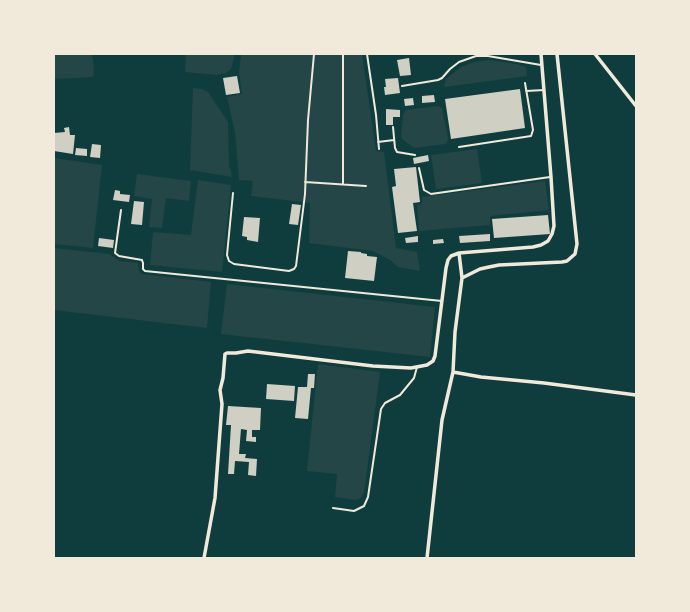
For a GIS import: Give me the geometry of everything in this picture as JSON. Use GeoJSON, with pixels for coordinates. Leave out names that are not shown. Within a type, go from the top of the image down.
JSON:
{"type":"FeatureCollection","features":[{"type":"Feature","properties":{"kind":"street"},"geometry":{"type":"LineString","coordinates":[[204,558],[215,498],[222,404],[220,390],[226,353],[248,351],[373,366],[417,367],[429,364],[434,359],[447,263],[451,256],[459,253],[534,247],[548,241],[554,226],[541,54]]}},
{"type":"Feature","properties":{"kind":"street"},"geometry":{"type":"LineString","coordinates":[[462,278],[489,266],[562,262],[572,258],[575,254],[577,244],[557,54]]}},
{"type":"Feature","properties":{"kind":"street"},"geometry":{"type":"LineString","coordinates":[[595,54],[636,106]]}},
{"type":"Feature","properties":{"kind":"street"},"geometry":{"type":"LineString","coordinates":[[427,558],[442,420],[453,372],[455,332],[462,278],[459,253]]}},
{"type":"Feature","properties":{"kind":"street"},"geometry":{"type":"LineString","coordinates":[[453,372],[481,378],[544,383],[636,395]]}},
{"type":"Feature","properties":{"kind":"lane"},"geometry":{"type":"LineString","coordinates":[[233,193],[227,255],[229,261],[234,264],[289,271],[294,269],[296,266],[305,182],[308,120],[314,54]]}},
{"type":"Feature","properties":{"kind":"lane"},"geometry":{"type":"LineString","coordinates":[[343,54],[343,184]]}},
{"type":"Feature","properties":{"kind":"lane"},"geometry":{"type":"LineString","coordinates":[[367,54],[376,115],[378,149]]}},
{"type":"Feature","properties":{"kind":"lane"},"geometry":{"type":"LineString","coordinates":[[402,86],[438,80],[459,62],[476,56],[488,56],[542,65]]}},
{"type":"Feature","properties":{"kind":"lane"},"geometry":{"type":"LineString","coordinates":[[459,147],[531,136],[533,130],[525,84]]}},
{"type":"Feature","properties":{"kind":"lane"},"geometry":{"type":"LineString","coordinates":[[526,91],[544,90]]}},
{"type":"Feature","properties":{"kind":"lane"},"geometry":{"type":"LineString","coordinates":[[393,127],[396,150],[399,153],[415,155]]}},
{"type":"Feature","properties":{"kind":"lane"},"geometry":{"type":"LineString","coordinates":[[378,142],[394,140]]}},
{"type":"Feature","properties":{"kind":"lane"},"geometry":{"type":"LineString","coordinates":[[419,168],[424,190],[431,194],[551,177]]}},
{"type":"Feature","properties":{"kind":"lane"},"geometry":{"type":"LineString","coordinates":[[305,182],[366,186]]}},
{"type":"Feature","properties":{"kind":"lane"},"geometry":{"type":"LineString","coordinates":[[121,210],[115,253],[119,256],[142,260],[143,269],[145,271],[442,301]]}},
{"type":"Feature","properties":{"kind":"lane"},"geometry":{"type":"LineString","coordinates":[[333,508],[354,511],[364,506],[368,497],[381,408],[385,403],[400,395],[414,378],[417,367]]}},
{"type":"Feature","properties":{"kind":"shaded area"},"geometry":{"type":"Polygon","coordinates":[[[54,54],[91,54],[93,59],[93,77],[54,79],[54,54]]]}},
{"type":"Feature","properties":{"kind":"shaded area"},"geometry":{"type":"Polygon","coordinates":[[[186,54],[235,54],[231,69],[226,73],[217,75],[185,72],[186,54]]]}},
{"type":"Feature","properties":{"kind":"shaded area"},"geometry":{"type":"Polygon","coordinates":[[[241,54],[362,54],[376,151],[384,152],[396,248],[417,252],[420,271],[398,267],[390,260],[373,251],[309,243],[310,203],[251,196],[253,181],[239,180],[235,132],[227,97],[242,94],[239,73],[241,54]]]}},
{"type":"Feature","properties":{"kind":"shaded area"},"geometry":{"type":"Polygon","coordinates":[[[489,60],[526,67],[527,76],[444,87],[446,79],[461,67],[474,62],[489,60]]]}},
{"type":"Feature","properties":{"kind":"shaded area"},"geometry":{"type":"Polygon","coordinates":[[[193,88],[202,89],[208,92],[228,122],[229,167],[232,177],[190,170],[193,88]]]}},
{"type":"Feature","properties":{"kind":"shaded area"},"geometry":{"type":"Polygon","coordinates":[[[438,106],[442,108],[448,138],[447,143],[414,148],[401,138],[403,115],[406,110],[438,106]]]}},
{"type":"Feature","properties":{"kind":"shaded area"},"geometry":{"type":"Polygon","coordinates":[[[477,149],[482,183],[436,189],[431,155],[477,149]]]}},
{"type":"Feature","properties":{"kind":"shaded area"},"geometry":{"type":"Polygon","coordinates":[[[54,158],[102,165],[93,248],[54,244],[54,158]]]}},
{"type":"Feature","properties":{"kind":"shaded area"},"geometry":{"type":"Polygon","coordinates":[[[137,174],[191,181],[189,201],[166,198],[162,228],[149,227],[152,199],[134,196],[137,174]]]}},
{"type":"Feature","properties":{"kind":"shaded area"},"geometry":{"type":"Polygon","coordinates":[[[198,180],[231,185],[222,272],[150,265],[153,232],[191,235],[198,180]]]}},
{"type":"Feature","properties":{"kind":"shaded area"},"geometry":{"type":"Polygon","coordinates":[[[545,181],[549,210],[490,216],[490,225],[419,231],[417,205],[422,204],[422,197],[545,181]]]}},
{"type":"Feature","properties":{"kind":"shaded area"},"geometry":{"type":"Polygon","coordinates":[[[54,248],[109,254],[120,261],[138,263],[139,271],[142,274],[211,282],[207,328],[54,310],[54,248]]]}},
{"type":"Feature","properties":{"kind":"shaded area"},"geometry":{"type":"Polygon","coordinates":[[[227,284],[435,307],[430,357],[221,334],[227,284]]]}},
{"type":"Feature","properties":{"kind":"shaded area"},"geometry":{"type":"Polygon","coordinates":[[[318,364],[380,372],[364,493],[361,498],[356,500],[335,497],[337,474],[307,471],[318,364]]]}},
{"type":"Feature","properties":{"kind":"building"},"geometry":{"type":"Polygon","coordinates":[[[409,58],[411,75],[400,76],[397,60],[409,58]]]}},
{"type":"Feature","properties":{"kind":"building"},"geometry":{"type":"Polygon","coordinates":[[[237,76],[240,93],[226,95],[223,78],[237,76]]]}},
{"type":"Feature","properties":{"kind":"building"},"geometry":{"type":"Polygon","coordinates":[[[398,78],[400,93],[385,95],[385,79],[398,78]]]}},
{"type":"Feature","properties":{"kind":"building"},"geometry":{"type":"Polygon","coordinates":[[[520,89],[525,128],[451,139],[445,99],[520,89]]]}},
{"type":"Feature","properties":{"kind":"building"},"geometry":{"type":"Polygon","coordinates":[[[434,95],[435,102],[422,103],[422,96],[434,95]]]}},
{"type":"Feature","properties":{"kind":"building"},"geometry":{"type":"Polygon","coordinates":[[[413,98],[414,105],[405,106],[404,99],[413,98]]]}},
{"type":"Feature","properties":{"kind":"building"},"geometry":{"type":"Polygon","coordinates":[[[386,109],[400,110],[400,117],[393,117],[393,125],[386,125],[386,109]]]}},
{"type":"Feature","properties":{"kind":"building"},"geometry":{"type":"Polygon","coordinates":[[[69,127],[70,135],[75,135],[73,154],[54,151],[54,133],[65,132],[64,128],[69,127]]]}},
{"type":"Feature","properties":{"kind":"building"},"geometry":{"type":"Polygon","coordinates":[[[92,144],[101,145],[100,158],[90,157],[92,144]]]}},
{"type":"Feature","properties":{"kind":"building"},"geometry":{"type":"Polygon","coordinates":[[[76,148],[87,149],[87,156],[75,155],[76,148]]]}},
{"type":"Feature","properties":{"kind":"building"},"geometry":{"type":"Polygon","coordinates":[[[428,155],[429,161],[414,164],[413,158],[428,155]]]}},
{"type":"Feature","properties":{"kind":"building"},"geometry":{"type":"Polygon","coordinates":[[[416,167],[420,202],[413,203],[417,231],[398,233],[392,187],[396,186],[394,169],[416,167]]]}},
{"type":"Feature","properties":{"kind":"building"},"geometry":{"type":"Polygon","coordinates":[[[115,190],[120,191],[120,194],[130,195],[129,202],[113,200],[115,190]]]}},
{"type":"Feature","properties":{"kind":"building"},"geometry":{"type":"Polygon","coordinates":[[[134,201],[144,202],[142,225],[131,224],[134,201]]]}},
{"type":"Feature","properties":{"kind":"building"},"geometry":{"type":"Polygon","coordinates":[[[292,204],[301,205],[298,225],[289,224],[292,204]]]}},
{"type":"Feature","properties":{"kind":"building"},"geometry":{"type":"Polygon","coordinates":[[[548,215],[550,234],[494,238],[492,219],[548,215]]]}},
{"type":"Feature","properties":{"kind":"building"},"geometry":{"type":"Polygon","coordinates":[[[244,217],[260,218],[258,242],[247,240],[247,237],[242,236],[244,217]]]}},
{"type":"Feature","properties":{"kind":"building"},"geometry":{"type":"Polygon","coordinates":[[[490,234],[490,241],[460,243],[459,236],[490,234]]]}},
{"type":"Feature","properties":{"kind":"building"},"geometry":{"type":"Polygon","coordinates":[[[418,236],[418,242],[406,243],[405,238],[418,236]]]}},
{"type":"Feature","properties":{"kind":"building"},"geometry":{"type":"Polygon","coordinates":[[[99,238],[114,240],[113,248],[98,246],[99,238]]]}},
{"type":"Feature","properties":{"kind":"building"},"geometry":{"type":"Polygon","coordinates":[[[443,239],[444,243],[433,244],[433,240],[443,239]]]}},
{"type":"Feature","properties":{"kind":"building"},"geometry":{"type":"Polygon","coordinates":[[[348,251],[361,252],[367,254],[367,256],[377,257],[374,281],[345,278],[348,251]]]}},
{"type":"Feature","properties":{"kind":"building"},"geometry":{"type":"Polygon","coordinates":[[[308,374],[315,374],[314,388],[311,388],[308,419],[295,418],[298,387],[307,387],[308,374]]]}},
{"type":"Feature","properties":{"kind":"building"},"geometry":{"type":"Polygon","coordinates":[[[267,384],[295,386],[294,401],[266,399],[267,384]]]}},
{"type":"Feature","properties":{"kind":"building"},"geometry":{"type":"Polygon","coordinates":[[[228,406],[261,408],[260,430],[252,430],[252,437],[256,437],[256,442],[246,441],[247,430],[241,429],[239,454],[246,454],[245,458],[257,459],[256,476],[248,475],[249,462],[235,461],[234,474],[228,474],[231,425],[226,425],[228,406]]]}}]}
